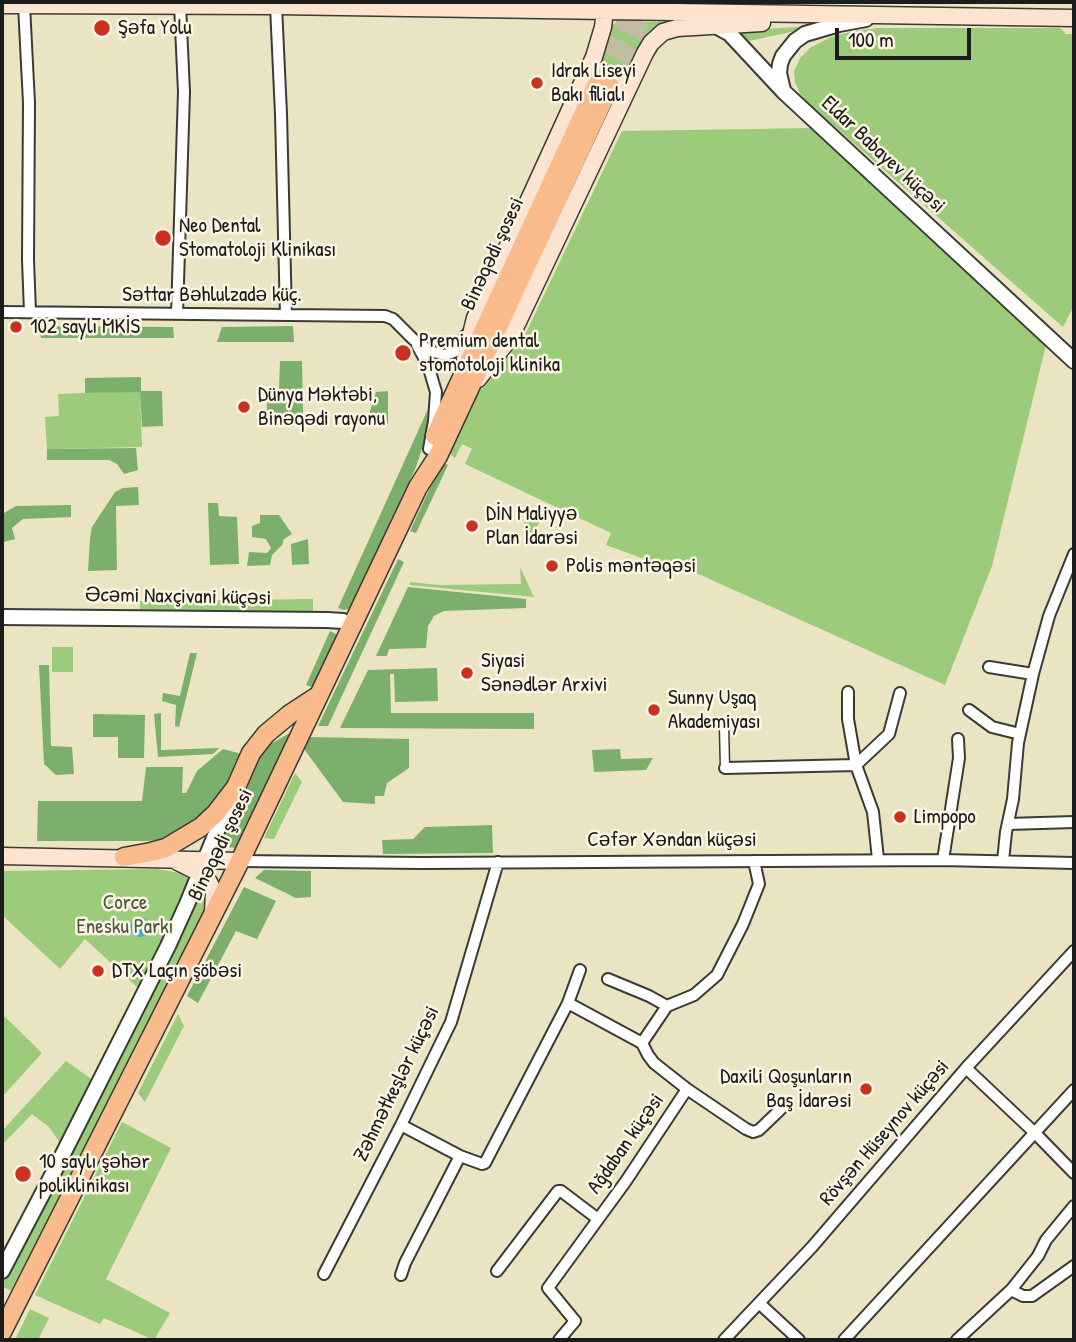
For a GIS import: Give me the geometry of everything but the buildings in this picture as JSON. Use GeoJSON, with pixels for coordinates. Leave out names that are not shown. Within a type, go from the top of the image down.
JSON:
{"type":"FeatureCollection","features":[{"type":"Feature","properties":{"kind":"main road"},"geometry":{"type":"LineString","coordinates":[[542,11],[577,2]]}},
{"type":"Feature","properties":{"kind":"main road"},"geometry":{"type":"LineString","coordinates":[[648,12],[678,2]]}},
{"type":"Feature","properties":{"kind":"main road"},"geometry":{"type":"LineString","coordinates":[[2,5],[542,11],[608,5],[648,12],[1071,17]]}},
{"type":"Feature","properties":{"kind":"main road"},"geometry":{"type":"LineString","coordinates":[[465,386],[475,318],[597,84],[598,45],[608,5]]}},
{"type":"Feature","properties":{"kind":"main road"},"geometry":{"type":"LineString","coordinates":[[465,386],[510,338],[645,53],[657,37],[677,27],[892,15]]}},
{"type":"Feature","properties":{"kind":"main road"},"geometry":{"type":"LineString","coordinates":[[597,84],[590,72],[596,70],[621,80],[624,85],[620,105]]}},
{"type":"Feature","properties":{"kind":"main road","name":"Binəqədi şosesi"},"geometry":{"type":"LineString","coordinates":[[2,1332],[212,915],[232,860],[319,695],[418,487],[438,456],[465,386],[597,84]]}},
{"type":"Feature","properties":{"kind":"main road","name":"Binəqədi şosesi"},"geometry":{"type":"LineString","coordinates":[[418,487],[429,449],[465,386]]}},
{"type":"Feature","properties":{"kind":"main road"},"geometry":{"type":"LineString","coordinates":[[124,857],[177,843],[201,827],[236,787],[251,753],[266,734],[319,695]]}},
{"type":"Feature","properties":{"kind":"main road"},"geometry":{"type":"LineString","coordinates":[[2,856],[171,858],[202,866],[232,860]]}},
{"type":"Feature","properties":{"kind":"main road"},"geometry":{"type":"LineString","coordinates":[[202,866],[212,887],[212,915]]}},
{"type":"Feature","properties":{"kind":"street"},"geometry":{"type":"LineString","coordinates":[[24,5],[29,103],[27,260],[30,312]]}},
{"type":"Feature","properties":{"kind":"street"},"geometry":{"type":"LineString","coordinates":[[177,314],[184,92],[180,5]]}},
{"type":"Feature","properties":{"kind":"street"},"geometry":{"type":"LineString","coordinates":[[276,6],[286,315]]}},
{"type":"Feature","properties":{"kind":"street","name":"Eldar Babayev küçəsi"},"geometry":{"type":"LineString","coordinates":[[648,12],[687,18],[715,26],[730,34],[783,92],[1074,361]]}},
{"type":"Feature","properties":{"kind":"street"},"geometry":{"type":"LineString","coordinates":[[783,92],[780,64],[789,48],[805,34],[839,24],[892,15]]}},
{"type":"Feature","properties":{"kind":"street","name":"Səttar Bəhlulzadə küç."},"geometry":{"type":"LineString","coordinates":[[2,312],[385,316],[393,319],[414,340]]}},
{"type":"Feature","properties":{"kind":"street"},"geometry":{"type":"LineString","coordinates":[[414,340],[439,355],[449,355],[460,347],[475,318]]}},
{"type":"Feature","properties":{"kind":"street"},"geometry":{"type":"LineString","coordinates":[[414,340],[428,365],[435,386],[436,404],[429,449]]}},
{"type":"Feature","properties":{"kind":"street"},"geometry":{"type":"LineString","coordinates":[[1003,861],[1013,799],[1014,768],[1033,674],[1049,615],[1074,554]]}},
{"type":"Feature","properties":{"kind":"street","name":"Əcəmi Naxçivani küçəsi"},"geometry":{"type":"LineString","coordinates":[[2,617],[339,620],[352,626]]}},
{"type":"Feature","properties":{"kind":"street"},"geometry":{"type":"LineString","coordinates":[[989,667],[1033,674]]}},
{"type":"Feature","properties":{"kind":"street"},"geometry":{"type":"LineString","coordinates":[[848,692],[848,719],[856,765],[873,812],[878,859]]}},
{"type":"Feature","properties":{"kind":"street"},"geometry":{"type":"LineString","coordinates":[[724,725],[725,768],[856,765],[889,734],[900,693]]}},
{"type":"Feature","properties":{"kind":"street"},"geometry":{"type":"LineString","coordinates":[[969,710],[992,727],[1020,734]]}},
{"type":"Feature","properties":{"kind":"street"},"geometry":{"type":"LineString","coordinates":[[943,859],[958,758],[958,739]]}},
{"type":"Feature","properties":{"kind":"street"},"geometry":{"type":"LineString","coordinates":[[2,1272],[168,946],[236,787]]}},
{"type":"Feature","properties":{"kind":"street"},"geometry":{"type":"LineString","coordinates":[[1008,824],[1074,822]]}},
{"type":"Feature","properties":{"kind":"street"},"geometry":{"type":"LineString","coordinates":[[214,838],[215,851],[232,860]]}},
{"type":"Feature","properties":{"kind":"street","name":"Cəfər Xəndan küçəsi"},"geometry":{"type":"LineString","coordinates":[[232,860],[498,862],[943,859],[1074,863]]}},
{"type":"Feature","properties":{"kind":"street"},"geometry":{"type":"LineString","coordinates":[[568,1003],[642,1043],[667,1006],[694,995],[717,975],[743,924],[759,884],[754,861]]}},
{"type":"Feature","properties":{"kind":"street","name":"Zəhmətkeşlər küçəsi"},"geometry":{"type":"LineString","coordinates":[[324,1274],[451,1022],[498,862]]}},
{"type":"Feature","properties":{"kind":"street","name":"Rövşən Hüseynov küçəsi"},"geometry":{"type":"LineString","coordinates":[[724,1340],[812,1247],[966,1068],[1074,951]]}},
{"type":"Feature","properties":{"kind":"street"},"geometry":{"type":"LineString","coordinates":[[401,1125],[460,1156],[485,1163],[568,1003],[580,970]]}},
{"type":"Feature","properties":{"kind":"street"},"geometry":{"type":"LineString","coordinates":[[608,979],[667,1006]]}},
{"type":"Feature","properties":{"kind":"street","name":"Ağdaban küçəsi"},"geometry":{"type":"LineString","coordinates":[[559,1340],[575,1321],[548,1289],[626,1181],[687,1089],[654,1063],[642,1043]]}},
{"type":"Feature","properties":{"kind":"street"},"geometry":{"type":"LineString","coordinates":[[966,1068],[1074,1173]]}},
{"type":"Feature","properties":{"kind":"street"},"geometry":{"type":"LineString","coordinates":[[687,1089],[753,1132],[759,1130],[785,1105]]}},
{"type":"Feature","properties":{"kind":"street"},"geometry":{"type":"LineString","coordinates":[[844,1340],[1074,1090]]}},
{"type":"Feature","properties":{"kind":"street"},"geometry":{"type":"LineString","coordinates":[[401,1275],[460,1156]]}},
{"type":"Feature","properties":{"kind":"street"},"geometry":{"type":"LineString","coordinates":[[497,1271],[558,1191],[598,1219]]}},
{"type":"Feature","properties":{"kind":"street"},"geometry":{"type":"LineString","coordinates":[[957,1340],[1011,1290],[1074,1206]]}},
{"type":"Feature","properties":{"kind":"street"},"geometry":{"type":"LineString","coordinates":[[1011,1290],[1023,1296],[1032,1296],[1074,1266]]}},
{"type":"Feature","properties":{"kind":"street"},"geometry":{"type":"LineString","coordinates":[[759,1303],[799,1340]]}},
{"type":"Feature","properties":{"kind":"green space"},"geometry":{"type":"Polygon","coordinates":[[[617,22],[665,22],[642,43],[626,73],[599,61],[612,25],[617,22]]]}},
{"type":"Feature","properties":{"kind":"green space"},"geometry":{"type":"Polygon","coordinates":[[[823,25],[749,41],[739,31],[823,25]]]}},
{"type":"Feature","properties":{"kind":"green space"},"geometry":{"type":"Polygon","coordinates":[[[877,28],[1060,28],[1066,34],[1074,34],[1074,306],[1063,327],[800,94],[794,71],[800,58],[810,48],[831,37],[877,28]]]}},
{"type":"Feature","properties":{"kind":"green space"},"geometry":{"type":"Polygon","coordinates":[[[814,128],[1046,345],[992,566],[945,685],[683,567],[680,572],[606,545],[611,533],[465,464],[472,449],[462,444],[455,458],[450,451],[476,395],[524,337],[622,131],[814,128]]]}},
{"type":"Feature","properties":{"kind":"green space"},"geometry":{"type":"Polygon","coordinates":[[[48,326],[173,327],[174,338],[41,338],[40,333],[48,326]]]}},
{"type":"Feature","properties":{"kind":"green space"},"geometry":{"type":"Polygon","coordinates":[[[293,326],[294,342],[217,342],[222,327],[293,326]]]}},
{"type":"Feature","properties":{"kind":"green space"},"geometry":{"type":"Polygon","coordinates":[[[280,361],[302,361],[303,415],[289,414],[288,422],[271,422],[267,419],[267,390],[279,389],[280,361]]]}},
{"type":"Feature","properties":{"kind":"green space"},"geometry":{"type":"Polygon","coordinates":[[[141,377],[141,391],[162,391],[163,426],[142,427],[140,392],[85,393],[85,378],[141,377]]]}},
{"type":"Feature","properties":{"kind":"green space"},"geometry":{"type":"Polygon","coordinates":[[[140,391],[142,447],[47,449],[45,417],[59,416],[58,394],[140,391]]]}},
{"type":"Feature","properties":{"kind":"green space"},"geometry":{"type":"Polygon","coordinates":[[[388,391],[388,424],[366,424],[376,392],[388,391]]]}},
{"type":"Feature","properties":{"kind":"green space"},"geometry":{"type":"Polygon","coordinates":[[[428,409],[426,436],[416,467],[351,606],[344,610],[338,608],[428,409]]]}},
{"type":"Feature","properties":{"kind":"green space"},"geometry":{"type":"Polygon","coordinates":[[[136,448],[138,470],[124,474],[117,464],[109,460],[47,460],[47,449],[136,448]]]}},
{"type":"Feature","properties":{"kind":"green space"},"geometry":{"type":"Polygon","coordinates":[[[442,462],[448,465],[416,533],[410,531],[442,462]]]}},
{"type":"Feature","properties":{"kind":"green space"},"geometry":{"type":"Polygon","coordinates":[[[138,487],[139,505],[116,506],[117,570],[88,571],[92,527],[115,492],[123,488],[138,487]]]}},
{"type":"Feature","properties":{"kind":"green space"},"geometry":{"type":"Polygon","coordinates":[[[208,503],[218,503],[219,516],[237,517],[239,564],[210,565],[208,503]]]}},
{"type":"Feature","properties":{"kind":"green space"},"geometry":{"type":"Polygon","coordinates":[[[71,505],[71,517],[23,519],[12,528],[15,539],[4,542],[2,540],[2,511],[4,513],[16,506],[71,505]]]}},
{"type":"Feature","properties":{"kind":"green space"},"geometry":{"type":"Polygon","coordinates":[[[526,507],[543,515],[533,534],[524,533],[526,507]]]}},
{"type":"Feature","properties":{"kind":"green space"},"geometry":{"type":"Polygon","coordinates":[[[260,515],[279,515],[292,534],[284,539],[272,555],[270,565],[247,566],[249,552],[267,553],[271,548],[266,539],[252,537],[252,526],[260,523],[260,515]]]}},
{"type":"Feature","properties":{"kind":"green space"},"geometry":{"type":"Polygon","coordinates":[[[308,539],[309,564],[292,565],[291,544],[308,539]]]}},
{"type":"Feature","properties":{"kind":"green space"},"geometry":{"type":"Polygon","coordinates":[[[398,559],[404,562],[328,726],[318,726],[398,559]]]}},
{"type":"Feature","properties":{"kind":"green space"},"geometry":{"type":"Polygon","coordinates":[[[520,567],[534,597],[410,585],[410,582],[439,585],[521,584],[520,567]]]}},
{"type":"Feature","properties":{"kind":"green space"},"geometry":{"type":"Polygon","coordinates":[[[408,587],[526,599],[526,608],[444,611],[434,616],[428,626],[426,648],[389,649],[387,656],[376,656],[408,587]]]}},
{"type":"Feature","properties":{"kind":"green space"},"geometry":{"type":"Polygon","coordinates":[[[313,599],[313,612],[140,611],[140,601],[313,599]]]}},
{"type":"Feature","properties":{"kind":"green space"},"geometry":{"type":"Polygon","coordinates":[[[330,631],[338,635],[314,688],[306,685],[330,631]]]}},
{"type":"Feature","properties":{"kind":"green space"},"geometry":{"type":"Polygon","coordinates":[[[52,647],[73,647],[73,672],[52,672],[52,647]]]}},
{"type":"Feature","properties":{"kind":"green space"},"geometry":{"type":"Polygon","coordinates":[[[190,653],[197,653],[179,727],[175,726],[176,705],[162,701],[163,693],[180,696],[190,653]]]}},
{"type":"Feature","properties":{"kind":"green space"},"geometry":{"type":"Polygon","coordinates":[[[39,665],[49,665],[51,746],[72,747],[74,774],[56,775],[44,764],[39,665]]]}},
{"type":"Feature","properties":{"kind":"green space"},"geometry":{"type":"Polygon","coordinates":[[[437,668],[438,701],[395,702],[394,674],[390,674],[391,713],[534,713],[534,729],[340,728],[368,670],[437,668]]]}},
{"type":"Feature","properties":{"kind":"green space"},"geometry":{"type":"Polygon","coordinates":[[[161,713],[161,750],[219,748],[213,754],[158,757],[154,714],[161,713]]]}},
{"type":"Feature","properties":{"kind":"green space"},"geometry":{"type":"Polygon","coordinates":[[[93,714],[145,715],[144,758],[118,758],[118,737],[93,737],[93,714]]]}},
{"type":"Feature","properties":{"kind":"green space"},"geometry":{"type":"Polygon","coordinates":[[[293,731],[236,848],[227,847],[222,839],[264,748],[293,731]]]}},
{"type":"Feature","properties":{"kind":"green space"},"geometry":{"type":"Polygon","coordinates":[[[309,737],[409,739],[409,768],[387,783],[384,796],[375,796],[375,804],[343,802],[304,749],[309,737]]]}},
{"type":"Feature","properties":{"kind":"green space"},"geometry":{"type":"Polygon","coordinates":[[[223,749],[242,754],[228,787],[209,812],[182,834],[163,840],[146,841],[37,841],[38,801],[142,801],[146,767],[183,767],[182,793],[186,793],[197,771],[223,749]]]}},
{"type":"Feature","properties":{"kind":"green space"},"geometry":{"type":"Polygon","coordinates":[[[620,749],[621,759],[653,758],[646,770],[594,772],[592,750],[620,749]]]}},
{"type":"Feature","properties":{"kind":"green space"},"geometry":{"type":"Polygon","coordinates":[[[295,773],[302,782],[274,839],[264,838],[295,773]]]}},
{"type":"Feature","properties":{"kind":"green space"},"geometry":{"type":"Polygon","coordinates":[[[492,825],[493,853],[383,854],[382,840],[413,839],[425,827],[492,825]]]}},
{"type":"Feature","properties":{"kind":"green space","name":"Corce Enesku Parkı"},"geometry":{"type":"Polygon","coordinates":[[[157,869],[181,873],[189,879],[170,925],[138,988],[85,939],[60,969],[2,915],[2,871],[157,869]]]}},
{"type":"Feature","properties":{"kind":"green space"},"geometry":{"type":"Polygon","coordinates":[[[264,870],[311,871],[311,897],[296,898],[255,878],[264,870]]]}},
{"type":"Feature","properties":{"kind":"green space"},"geometry":{"type":"Polygon","coordinates":[[[244,887],[276,901],[257,939],[236,931],[198,1003],[187,996],[244,887]]]}},
{"type":"Feature","properties":{"kind":"green space"},"geometry":{"type":"Polygon","coordinates":[[[203,889],[209,900],[114,1093],[11,1291],[2,1284],[68,1154],[49,1127],[32,1114],[2,1145],[2,1131],[66,1061],[104,1088],[203,889]]]}},
{"type":"Feature","properties":{"kind":"green space"},"geometry":{"type":"Polygon","coordinates":[[[2,1014],[42,1053],[2,1097],[2,1014]]]}},
{"type":"Feature","properties":{"kind":"green space"},"geometry":{"type":"Polygon","coordinates":[[[178,1014],[184,1026],[145,1102],[138,1093],[178,1014]]]}},
{"type":"Feature","properties":{"kind":"green space"},"geometry":{"type":"Polygon","coordinates":[[[122,1122],[171,1148],[106,1279],[170,1313],[154,1340],[104,1318],[100,1324],[35,1295],[122,1122]]]}},
{"type":"Feature","properties":{"kind":"green space"},"geometry":{"type":"Polygon","coordinates":[[[30,1309],[49,1318],[38,1340],[15,1340],[30,1309]]]}},
{"type":"Feature","properties":{"kind":"water"},"geometry":{"type":"Polygon","coordinates":[[[140,917],[147,920],[150,927],[147,934],[140,937],[133,934],[130,927],[133,920],[140,917]]]}},
{"type":"Feature","properties":{"kind":"tunnel"},"geometry":{"type":"LineString","coordinates":[[599,80],[635,2]]}},
{"type":"Feature","properties":{"kind":"tunnel"},"geometry":{"type":"LineString","coordinates":[[610,86],[650,2]]}},
{"type":"Feature","properties":{"kind":"place","name":"Şəfa Yolu"},"geometry":{"type":"Point","coordinates":[102,28]}},
{"type":"Feature","properties":{"kind":"place","name":"Idrak Liseyi Bakı filialı"},"geometry":{"type":"Point","coordinates":[537,83]}},
{"type":"Feature","properties":{"kind":"place","name":"Neo Dental Stomatoloji Klinikası"},"geometry":{"type":"Point","coordinates":[163,238]}},
{"type":"Feature","properties":{"kind":"place","name":"102 saylı MKİS"},"geometry":{"type":"Point","coordinates":[16,327]}},
{"type":"Feature","properties":{"kind":"place","name":"Premium dental stomotoloji klinika"},"geometry":{"type":"Point","coordinates":[403,353]}},
{"type":"Feature","properties":{"kind":"place","name":"Dünya Məktəbi, Binəqədi rayonu"},"geometry":{"type":"Point","coordinates":[244,407]}},
{"type":"Feature","properties":{"kind":"place","name":"DİN Maliyyə Plan İdarəsi"},"geometry":{"type":"Point","coordinates":[472,526]}},
{"type":"Feature","properties":{"kind":"place","name":"Polis məntəqəsi"},"geometry":{"type":"Point","coordinates":[552,566]}},
{"type":"Feature","properties":{"kind":"place","name":"Siyasi Sənədlər Arxivi"},"geometry":{"type":"Point","coordinates":[467,673]}},
{"type":"Feature","properties":{"kind":"place","name":"Sunny Uşaq Akademiyası"},"geometry":{"type":"Point","coordinates":[654,710]}},
{"type":"Feature","properties":{"kind":"place","name":"Limpopo"},"geometry":{"type":"Point","coordinates":[900,817]}},
{"type":"Feature","properties":{"kind":"place","name":"DTX Laçın şöbəsi"},"geometry":{"type":"Point","coordinates":[98,971]}},
{"type":"Feature","properties":{"kind":"place","name":"Daxili Qoşunların Baş İdarəsi"},"geometry":{"type":"Point","coordinates":[866,1089]}},
{"type":"Feature","properties":{"kind":"place","name":"10 saylı şəhər poliklinikası"},"geometry":{"type":"Point","coordinates":[23,1174]}}]}
